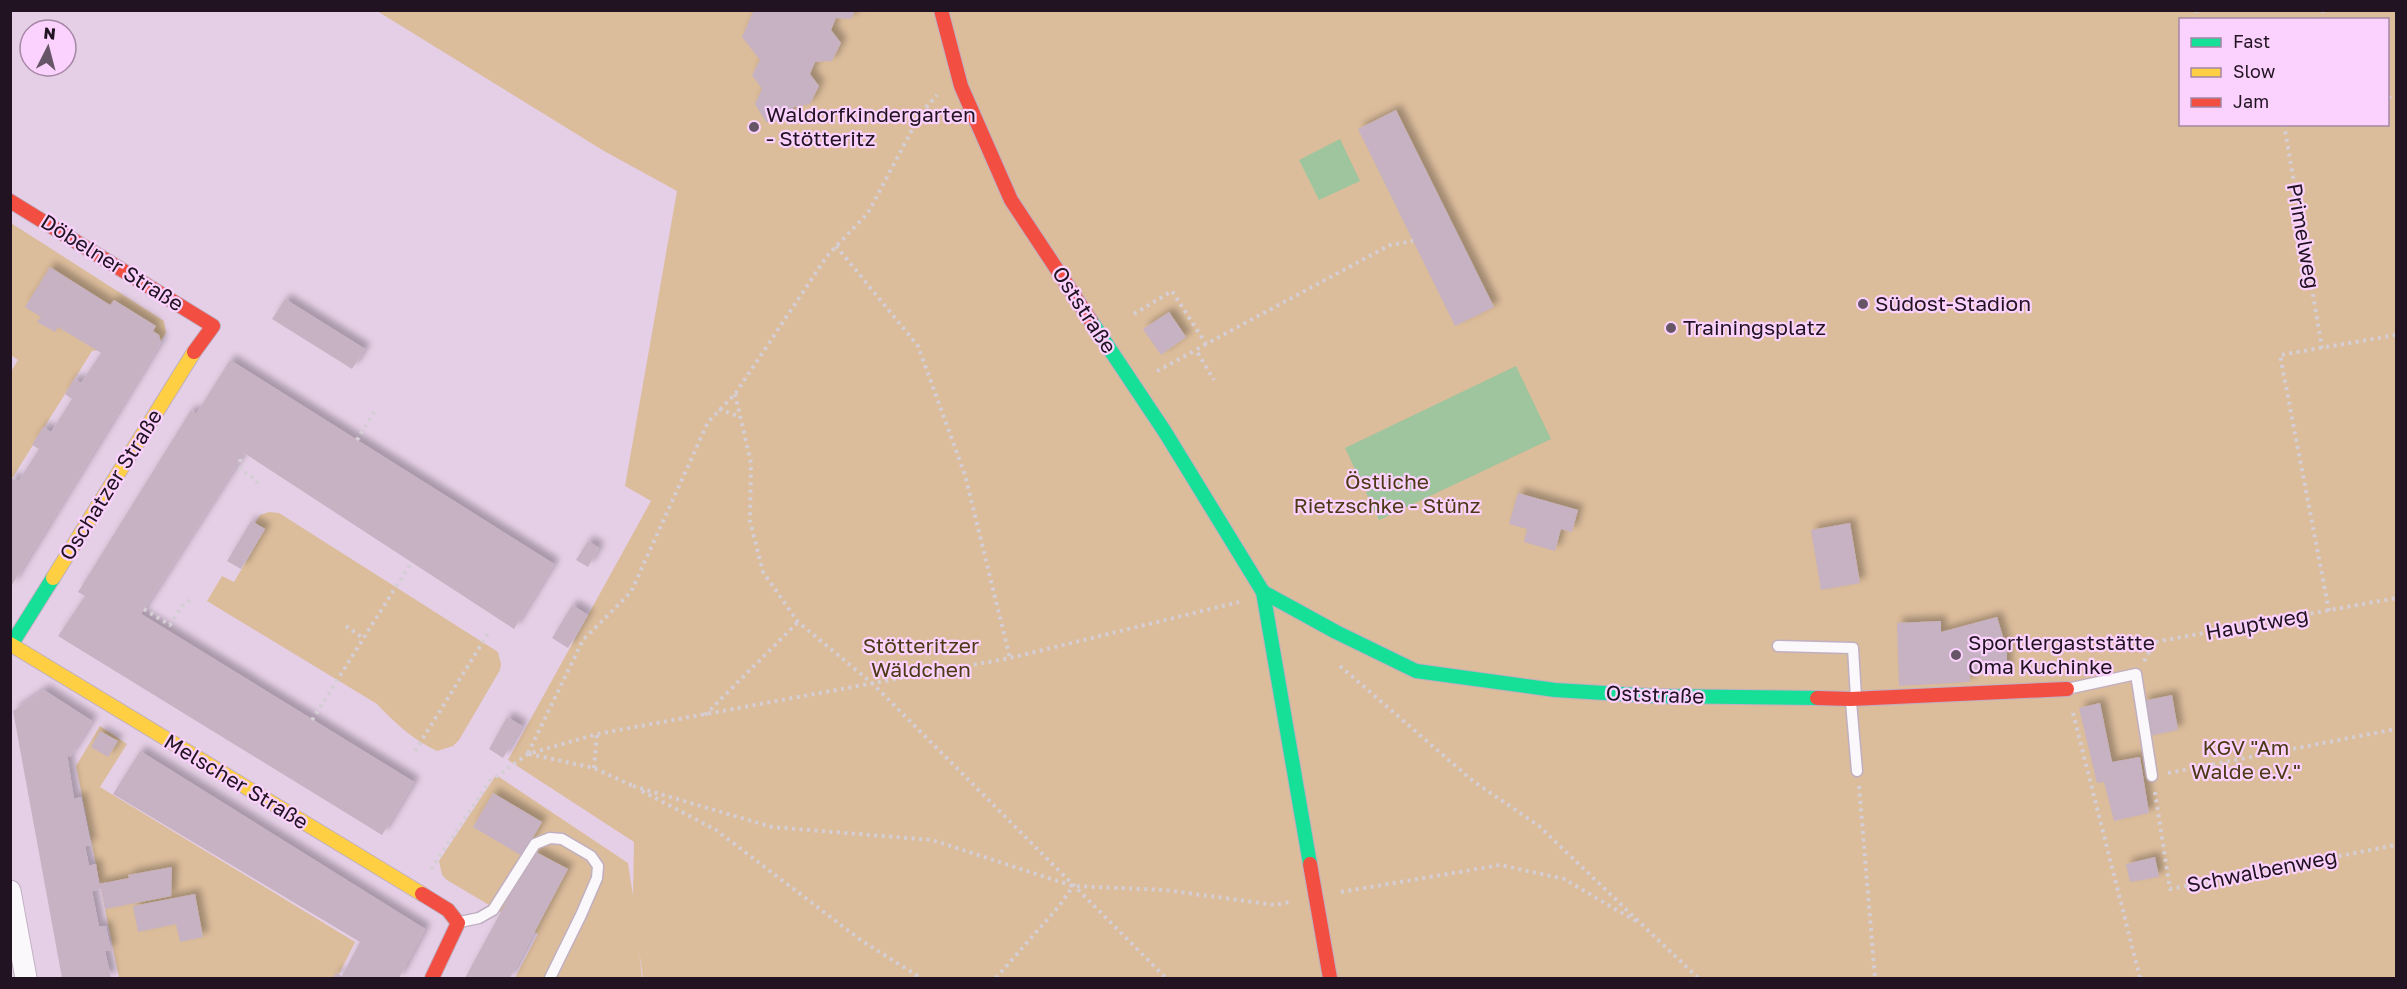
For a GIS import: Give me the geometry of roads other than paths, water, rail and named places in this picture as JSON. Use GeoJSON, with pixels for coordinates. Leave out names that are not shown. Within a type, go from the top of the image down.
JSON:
{"type":"FeatureCollection","features":[{"type":"Feature","properties":{"kind":"street","name":"Oststraße"},"geometry":{"type":"LineString","coordinates":[[941,10],[961,86],[1011,200],[1165,432],[1263,592],[1330,978]]}},
{"type":"Feature","properties":{"kind":"street","name":"Döbelner Straße"},"geometry":{"type":"LineString","coordinates":[[10,201],[213,326]]}},
{"type":"Feature","properties":{"kind":"street","name":"Oschatzer Straße"},"geometry":{"type":"LineString","coordinates":[[11,644],[213,326]]}},
{"type":"Feature","properties":{"kind":"street","name":"Oststraße"},"geometry":{"type":"LineString","coordinates":[[1263,592],[1336,632],[1416,671],[1556,690],[1654,696],[1854,698],[2067,689]]}},
{"type":"Feature","properties":{"kind":"street","name":"Melscher Straße"},"geometry":{"type":"LineString","coordinates":[[11,644],[448,910],[458,923]]}},
{"type":"Feature","properties":{"kind":"street"},"geometry":{"type":"LineString","coordinates":[[10,891],[26,978]]}},
{"type":"Feature","properties":{"kind":"street"},"geometry":{"type":"LineString","coordinates":[[432,978],[458,923]]}},
{"type":"Feature","properties":{"kind":"lane"},"geometry":{"type":"LineString","coordinates":[[1778,646],[1853,648],[1857,771]]}},
{"type":"Feature","properties":{"kind":"lane"},"geometry":{"type":"LineString","coordinates":[[2067,689],[2136,674],[2152,776]]}},
{"type":"Feature","properties":{"kind":"lane"},"geometry":{"type":"LineString","coordinates":[[458,923],[479,918],[493,910],[535,844],[550,838],[562,839],[591,856],[598,866],[597,878],[550,978]]}},
{"type":"Feature","properties":{"kind":"place","name":"Waldorfkindergarten - Stötteritz"},"geometry":{"type":"Point","coordinates":[754,127]}},
{"type":"Feature","properties":{"kind":"place","name":"Südost-Stadion"},"geometry":{"type":"Point","coordinates":[1863,304]}},
{"type":"Feature","properties":{"kind":"place","name":"Trainingsplatz"},"geometry":{"type":"Point","coordinates":[1671,328]}},
{"type":"Feature","properties":{"kind":"place","name":"Sportlergaststätte Oma Kuchinke"},"geometry":{"type":"Point","coordinates":[1956,655]}},
{"type":"Feature","properties":{"kind":"park label","name":"Östliche Rietzschke - Stünz"},"geometry":{"type":"Point","coordinates":[1387,494]}},
{"type":"Feature","properties":{"kind":"park label","name":"Stötteritzer Wäldchen"},"geometry":{"type":"Point","coordinates":[921,658]}},
{"type":"Feature","properties":{"kind":"park label","name":"KGV \"Am Walde e.V.\""},"geometry":{"type":"Point","coordinates":[2246,760]}}]}
